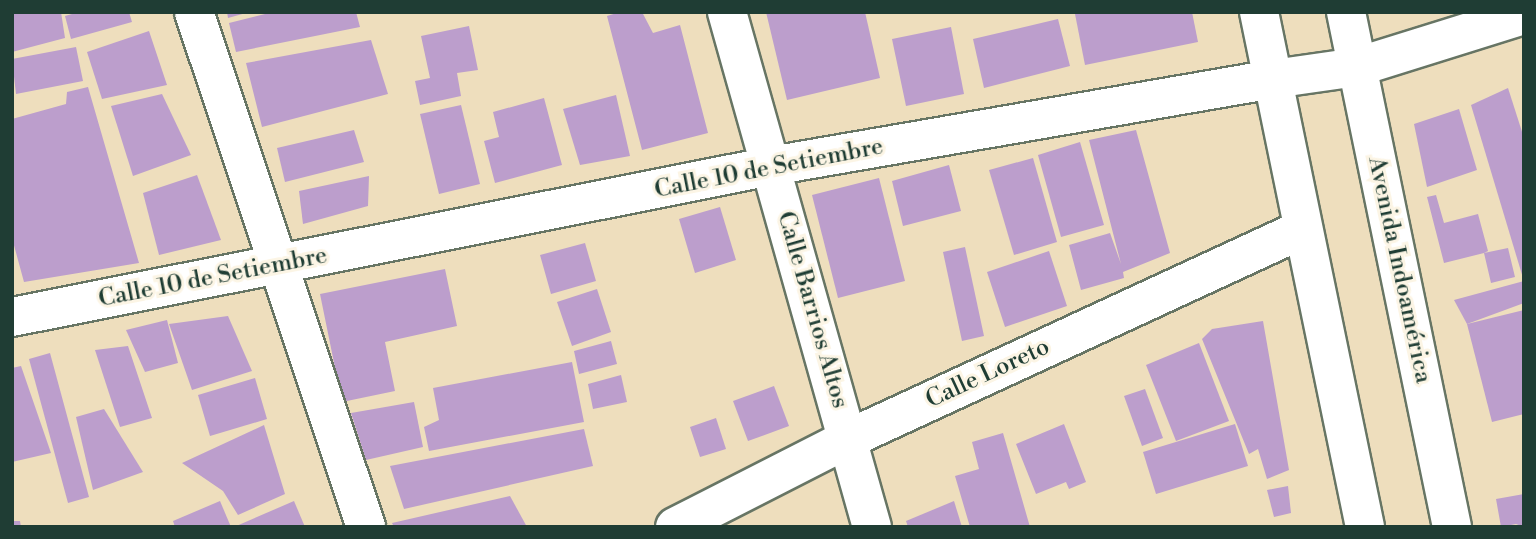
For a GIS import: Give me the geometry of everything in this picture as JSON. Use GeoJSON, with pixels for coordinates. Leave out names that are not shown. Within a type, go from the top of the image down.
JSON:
{"type":"FeatureCollection","features":[{"type":"Feature","properties":{"kind":"street"},"geometry":{"type":"LineString","coordinates":[[194,12],[366,527]]}},
{"type":"Feature","properties":{"kind":"street","name":"Calle Barrios Altos"},"geometry":{"type":"LineString","coordinates":[[727,12],[872,527]]}},
{"type":"Feature","properties":{"kind":"street"},"geometry":{"type":"LineString","coordinates":[[1259,12],[1365,527]]}},
{"type":"Feature","properties":{"kind":"street","name":"Avenida Indoamérica"},"geometry":{"type":"LineString","coordinates":[[1346,12],[1452,527]]}},
{"type":"Feature","properties":{"kind":"street","name":"Calle 10 de Setiembre"},"geometry":{"type":"LineString","coordinates":[[12,317],[771,166],[1273,79],[1357,67],[1524,15]]}},
{"type":"Feature","properties":{"kind":"street","name":"Calle Loreto"},"geometry":{"type":"LineString","coordinates":[[675,527],[848,439],[1303,229]]}},
{"type":"Feature","properties":{"kind":"building"},"geometry":{"type":"Polygon","coordinates":[[[12,12],[61,12],[65,38],[12,52],[12,12]]]}},
{"type":"Feature","properties":{"kind":"building"},"geometry":{"type":"Polygon","coordinates":[[[79,12],[129,12],[132,22],[71,39],[65,16],[79,12]]]}},
{"type":"Feature","properties":{"kind":"building"},"geometry":{"type":"Polygon","coordinates":[[[227,12],[246,12],[246,13],[228,18],[227,12]]]}},
{"type":"Feature","properties":{"kind":"building"},"geometry":{"type":"Polygon","coordinates":[[[273,12],[356,12],[360,27],[236,52],[229,23],[273,12]]]}},
{"type":"Feature","properties":{"kind":"building"},"geometry":{"type":"Polygon","coordinates":[[[620,12],[642,12],[653,33],[680,25],[708,133],[642,150],[607,16],[620,12]]]}},
{"type":"Feature","properties":{"kind":"building"},"geometry":{"type":"Polygon","coordinates":[[[766,12],[865,12],[880,78],[787,100],[766,12]]]}},
{"type":"Feature","properties":{"kind":"building"},"geometry":{"type":"Polygon","coordinates":[[[1192,12],[1198,42],[1085,65],[1075,14],[1192,12]]]}},
{"type":"Feature","properties":{"kind":"building"},"geometry":{"type":"Polygon","coordinates":[[[1058,19],[1070,66],[984,88],[973,39],[1058,19]]]}},
{"type":"Feature","properties":{"kind":"building"},"geometry":{"type":"Polygon","coordinates":[[[469,26],[478,70],[457,73],[461,96],[420,105],[415,81],[430,78],[421,36],[469,26]]]}},
{"type":"Feature","properties":{"kind":"building"},"geometry":{"type":"Polygon","coordinates":[[[951,27],[964,94],[906,106],[892,39],[951,27]]]}},
{"type":"Feature","properties":{"kind":"building"},"geometry":{"type":"Polygon","coordinates":[[[149,31],[167,85],[102,99],[87,52],[149,31]]]}},
{"type":"Feature","properties":{"kind":"building"},"geometry":{"type":"Polygon","coordinates":[[[371,40],[388,94],[262,127],[246,63],[371,40]]]}},
{"type":"Feature","properties":{"kind":"building"},"geometry":{"type":"Polygon","coordinates":[[[76,47],[83,81],[16,94],[12,59],[76,47]]]}},
{"type":"Feature","properties":{"kind":"building"},"geometry":{"type":"Polygon","coordinates":[[[88,87],[139,263],[24,282],[12,238],[12,119],[66,104],[67,92],[88,87]]]}},
{"type":"Feature","properties":{"kind":"building"},"geometry":{"type":"Polygon","coordinates":[[[1508,88],[1524,138],[1523,278],[1471,105],[1508,88]]]}},
{"type":"Feature","properties":{"kind":"building"},"geometry":{"type":"Polygon","coordinates":[[[162,94],[191,155],[133,176],[111,106],[162,94]]]}},
{"type":"Feature","properties":{"kind":"building"},"geometry":{"type":"Polygon","coordinates":[[[616,95],[630,156],[580,165],[563,109],[616,95]]]}},
{"type":"Feature","properties":{"kind":"building"},"geometry":{"type":"Polygon","coordinates":[[[544,98],[562,165],[495,183],[484,141],[499,137],[493,112],[544,98]]]}},
{"type":"Feature","properties":{"kind":"building"},"geometry":{"type":"Polygon","coordinates":[[[461,105],[480,184],[439,194],[420,114],[461,105]]]}},
{"type":"Feature","properties":{"kind":"building"},"geometry":{"type":"Polygon","coordinates":[[[1459,109],[1477,170],[1427,187],[1414,124],[1459,109]]]}},
{"type":"Feature","properties":{"kind":"building"},"geometry":{"type":"Polygon","coordinates":[[[354,130],[364,162],[285,182],[277,148],[354,130]]]}},
{"type":"Feature","properties":{"kind":"building"},"geometry":{"type":"Polygon","coordinates":[[[1136,130],[1170,253],[1123,272],[1124,278],[1081,290],[1069,245],[1110,233],[1121,264],[1089,140],[1136,130]]]}},
{"type":"Feature","properties":{"kind":"building"},"geometry":{"type":"Polygon","coordinates":[[[1080,142],[1104,225],[1061,237],[1038,155],[1080,142]]]}},
{"type":"Feature","properties":{"kind":"building"},"geometry":{"type":"Polygon","coordinates":[[[1033,158],[1057,242],[1014,255],[989,170],[1033,158]]]}},
{"type":"Feature","properties":{"kind":"building"},"geometry":{"type":"Polygon","coordinates":[[[949,165],[961,211],[903,226],[892,181],[949,165]]]}},
{"type":"Feature","properties":{"kind":"building"},"geometry":{"type":"Polygon","coordinates":[[[197,175],[221,240],[159,255],[143,193],[197,175]]]}},
{"type":"Feature","properties":{"kind":"building"},"geometry":{"type":"Polygon","coordinates":[[[369,176],[368,206],[303,224],[299,191],[369,176]]]}},
{"type":"Feature","properties":{"kind":"building"},"geometry":{"type":"Polygon","coordinates":[[[879,178],[905,281],[838,298],[812,195],[879,178]]]}},
{"type":"Feature","properties":{"kind":"building"},"geometry":{"type":"Polygon","coordinates":[[[1436,195],[1444,223],[1478,214],[1488,251],[1444,263],[1427,197],[1436,195]]]}},
{"type":"Feature","properties":{"kind":"building"},"geometry":{"type":"Polygon","coordinates":[[[720,207],[736,260],[695,273],[679,219],[720,207]]]}},
{"type":"Feature","properties":{"kind":"building"},"geometry":{"type":"Polygon","coordinates":[[[585,243],[596,281],[551,294],[540,255],[585,243]]]}},
{"type":"Feature","properties":{"kind":"building"},"geometry":{"type":"Polygon","coordinates":[[[965,247],[984,336],[962,341],[943,252],[965,247]]]}},
{"type":"Feature","properties":{"kind":"building"},"geometry":{"type":"Polygon","coordinates":[[[1508,248],[1515,277],[1491,283],[1484,253],[1508,248]]]}},
{"type":"Feature","properties":{"kind":"building"},"geometry":{"type":"Polygon","coordinates":[[[1049,251],[1067,306],[1005,327],[987,272],[1049,251]]]}},
{"type":"Feature","properties":{"kind":"building"},"geometry":{"type":"Polygon","coordinates":[[[445,269],[457,326],[385,342],[395,391],[342,402],[320,294],[445,269]]]}},
{"type":"Feature","properties":{"kind":"building"},"geometry":{"type":"Polygon","coordinates":[[[1524,281],[1524,303],[1467,324],[1454,300],[1524,281]]]}},
{"type":"Feature","properties":{"kind":"building"},"geometry":{"type":"Polygon","coordinates":[[[597,289],[611,332],[572,346],[557,302],[597,289]]]}},
{"type":"Feature","properties":{"kind":"building"},"geometry":{"type":"Polygon","coordinates":[[[1524,310],[1524,414],[1492,422],[1467,324],[1524,310]]]}},
{"type":"Feature","properties":{"kind":"building"},"geometry":{"type":"Polygon","coordinates":[[[228,316],[252,371],[192,390],[169,324],[228,316]]]}},
{"type":"Feature","properties":{"kind":"building"},"geometry":{"type":"Polygon","coordinates":[[[167,320],[178,363],[145,372],[126,330],[167,320]]]}},
{"type":"Feature","properties":{"kind":"building"},"geometry":{"type":"Polygon","coordinates":[[[1263,321],[1289,470],[1267,479],[1258,449],[1249,454],[1202,339],[1212,329],[1263,321]]]}},
{"type":"Feature","properties":{"kind":"building"},"geometry":{"type":"Polygon","coordinates":[[[611,341],[617,364],[579,374],[574,351],[611,341]]]}},
{"type":"Feature","properties":{"kind":"building"},"geometry":{"type":"Polygon","coordinates":[[[1199,343],[1229,421],[1176,441],[1146,365],[1199,343]]]}},
{"type":"Feature","properties":{"kind":"building"},"geometry":{"type":"Polygon","coordinates":[[[128,346],[152,418],[120,427],[95,350],[128,346]]]}},
{"type":"Feature","properties":{"kind":"building"},"geometry":{"type":"Polygon","coordinates":[[[50,353],[89,497],[68,503],[29,359],[50,353]]]}},
{"type":"Feature","properties":{"kind":"building"},"geometry":{"type":"Polygon","coordinates":[[[572,362],[584,422],[429,451],[424,427],[439,420],[433,388],[572,362]]]}},
{"type":"Feature","properties":{"kind":"building"},"geometry":{"type":"Polygon","coordinates":[[[21,366],[51,453],[12,462],[12,368],[21,366]]]}},
{"type":"Feature","properties":{"kind":"building"},"geometry":{"type":"Polygon","coordinates":[[[621,375],[627,402],[593,409],[588,384],[621,375]]]}},
{"type":"Feature","properties":{"kind":"building"},"geometry":{"type":"Polygon","coordinates":[[[255,378],[267,419],[210,436],[198,395],[255,378]]]}},
{"type":"Feature","properties":{"kind":"building"},"geometry":{"type":"Polygon","coordinates":[[[774,386],[789,426],[748,441],[733,401],[774,386]]]}},
{"type":"Feature","properties":{"kind":"building"},"geometry":{"type":"Polygon","coordinates":[[[1145,389],[1163,438],[1142,446],[1124,396],[1145,389]]]}},
{"type":"Feature","properties":{"kind":"building"},"geometry":{"type":"Polygon","coordinates":[[[414,402],[423,447],[366,460],[351,413],[414,402]]]}},
{"type":"Feature","properties":{"kind":"building"},"geometry":{"type":"Polygon","coordinates":[[[104,409],[143,472],[93,490],[76,417],[104,409]]]}},
{"type":"Feature","properties":{"kind":"building"},"geometry":{"type":"Polygon","coordinates":[[[716,418],[726,449],[700,457],[690,427],[716,418]]]}},
{"type":"Feature","properties":{"kind":"building"},"geometry":{"type":"Polygon","coordinates":[[[1064,424],[1086,482],[1069,489],[1066,482],[1036,494],[1016,444],[1064,424]]]}},
{"type":"Feature","properties":{"kind":"building"},"geometry":{"type":"Polygon","coordinates":[[[1235,424],[1248,466],[1156,494],[1143,452],[1235,424]]]}},
{"type":"Feature","properties":{"kind":"building"},"geometry":{"type":"Polygon","coordinates":[[[264,425],[285,494],[238,515],[223,491],[182,463],[264,425]]]}},
{"type":"Feature","properties":{"kind":"building"},"geometry":{"type":"Polygon","coordinates":[[[584,429],[593,466],[404,509],[390,466],[584,429]]]}},
{"type":"Feature","properties":{"kind":"building"},"geometry":{"type":"Polygon","coordinates":[[[1003,433],[1030,527],[970,527],[955,476],[979,469],[972,442],[1003,433]]]}},
{"type":"Feature","properties":{"kind":"building"},"geometry":{"type":"Polygon","coordinates":[[[1288,486],[1291,513],[1274,517],[1267,490],[1288,486]]]}},
{"type":"Feature","properties":{"kind":"building"},"geometry":{"type":"Polygon","coordinates":[[[1524,494],[1524,527],[1516,524],[1501,527],[1496,499],[1524,494]]]}},
{"type":"Feature","properties":{"kind":"building"},"geometry":{"type":"Polygon","coordinates":[[[510,496],[527,527],[394,527],[392,523],[510,496]]]}},
{"type":"Feature","properties":{"kind":"building"},"geometry":{"type":"Polygon","coordinates":[[[220,501],[231,527],[175,527],[173,521],[220,501]]]}},
{"type":"Feature","properties":{"kind":"building"},"geometry":{"type":"Polygon","coordinates":[[[294,501],[305,527],[234,527],[294,501]]]}},
{"type":"Feature","properties":{"kind":"building"},"geometry":{"type":"Polygon","coordinates":[[[954,501],[962,527],[908,527],[906,521],[954,501]]]}},
{"type":"Feature","properties":{"kind":"building"},"geometry":{"type":"Polygon","coordinates":[[[12,521],[20,521],[21,527],[12,527],[12,521]]]}}]}
